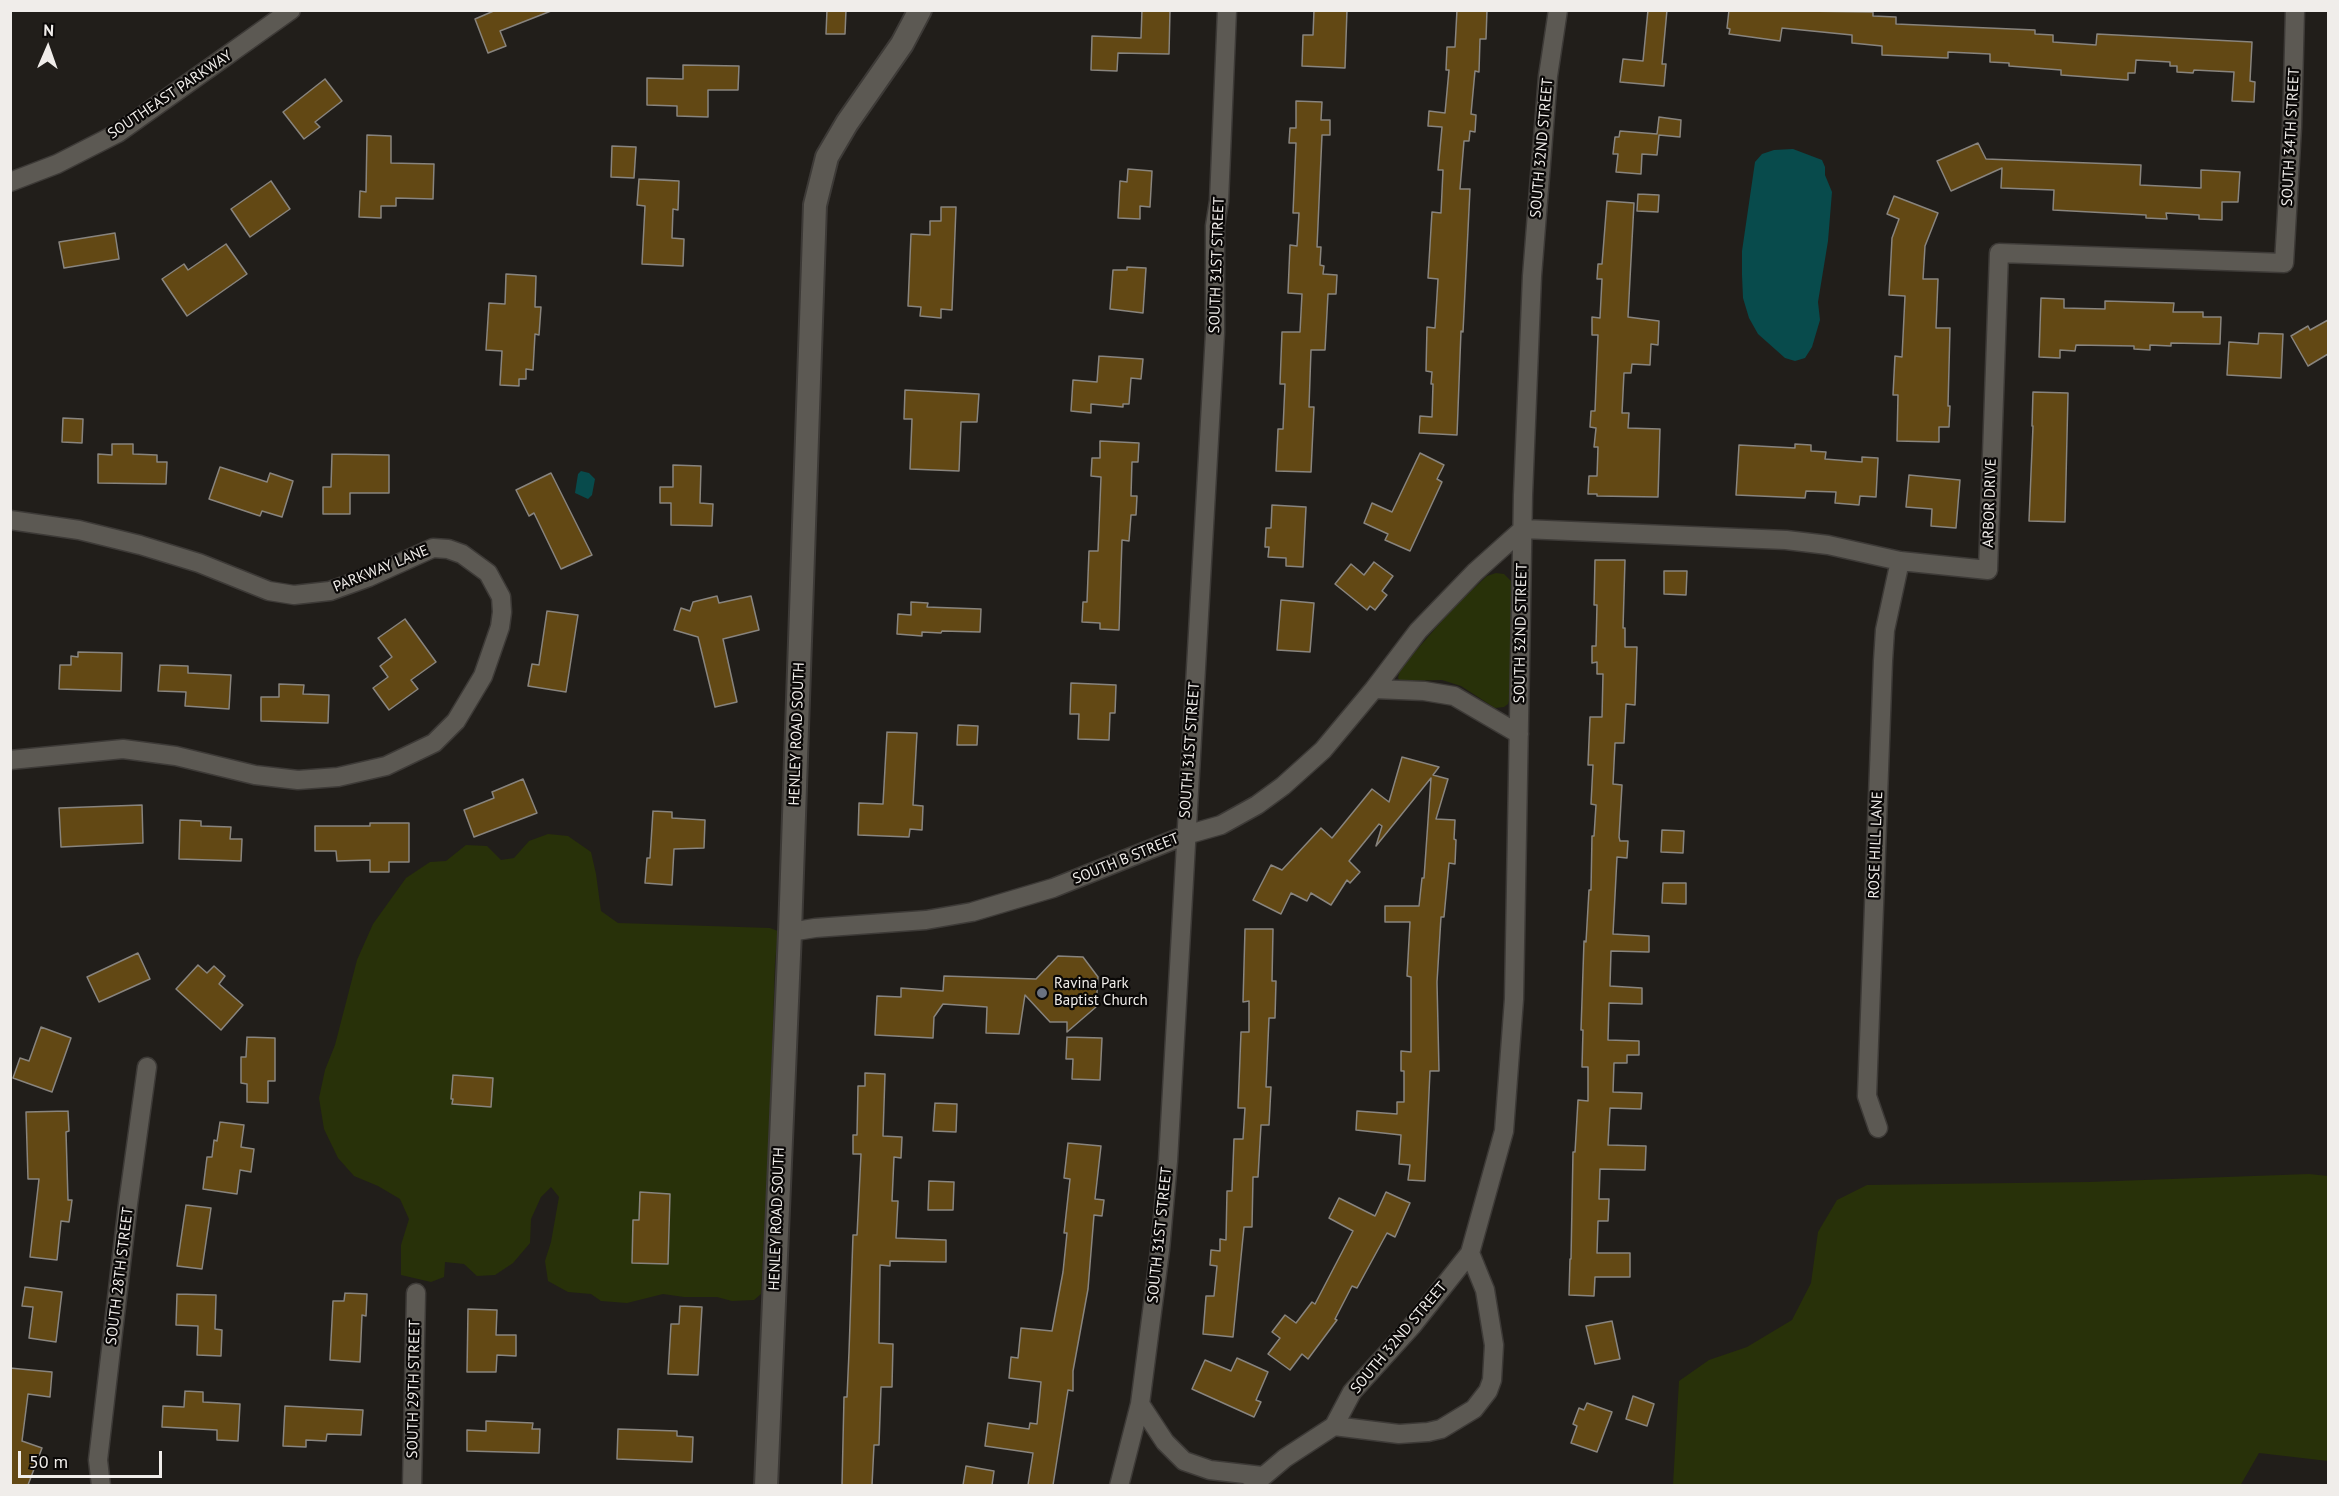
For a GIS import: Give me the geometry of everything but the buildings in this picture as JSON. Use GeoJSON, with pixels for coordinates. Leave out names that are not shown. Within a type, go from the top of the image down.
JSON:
{"type":"FeatureCollection","features":[{"type":"Feature","properties":{"kind":"street","name":"SOUTHEAST PARKWAY"},"geometry":{"type":"LineString","coordinates":[[10,182],[57,164],[118,132],[291,10]]}},
{"type":"Feature","properties":{"kind":"street","name":"HENLEY ROAD SOUTH"},"geometry":{"type":"LineString","coordinates":[[766,1485],[790,932],[816,205],[821,174],[827,157],[847,123],[902,44],[920,10]]}},
{"type":"Feature","properties":{"kind":"street","name":"SOUTH 31ST STREET"},"geometry":{"type":"LineString","coordinates":[[1119,1485],[1140,1404],[1160,1250],[1168,1161],[1215,333],[1215,226],[1219,201],[1227,10]]}},
{"type":"Feature","properties":{"kind":"street","name":"SOUTH 32ND STREET"},"geometry":{"type":"LineString","coordinates":[[1257,1481],[1334,1426],[1352,1392],[1412,1326],[1470,1253],[1504,1131],[1509,1092],[1514,999],[1523,529],[1532,276],[1548,76],[1558,10]]}},
{"type":"Feature","properties":{"kind":"street","name":"SOUTH 34TH STREET"},"geometry":{"type":"LineString","coordinates":[[2284,263],[2292,127],[2295,10]]}},
{"type":"Feature","properties":{"kind":"street","name":"ARBOR DRIVE"},"geometry":{"type":"LineString","coordinates":[[1523,529],[1786,540],[1828,545],[1900,561],[1988,570],[2000,253],[2284,263]]}},
{"type":"Feature","properties":{"kind":"street","name":"PARKWAY LANE"},"geometry":{"type":"LineString","coordinates":[[10,520],[79,530],[140,545],[199,563],[269,591],[294,595],[330,591],[369,577],[433,548],[448,549],[462,554],[488,573],[501,597],[502,612],[500,627],[483,676],[456,721],[434,743],[386,766],[338,777],[298,780],[228,770],[158,753],[123,749],[10,760]]}},
{"type":"Feature","properties":{"kind":"street","name":"SOUTH B STREET"},"geometry":{"type":"LineString","coordinates":[[790,932],[814,928],[926,920],[972,912],[1053,888],[1186,835],[1221,825],[1257,805],[1283,786],[1323,750],[1418,631],[1475,572],[1523,529]]}},
{"type":"Feature","properties":{"kind":"street","name":"ROSE HILL LANE"},"geometry":{"type":"LineString","coordinates":[[1878,1128],[1867,1096],[1882,661],[1885,630],[1900,561]]}},
{"type":"Feature","properties":{"kind":"street"},"geometry":{"type":"LineString","coordinates":[[1374,689],[1424,691],[1454,696],[1519,734]]}},
{"type":"Feature","properties":{"kind":"street","name":"SOUTH 28TH STREET"},"geometry":{"type":"LineString","coordinates":[[101,1485],[98,1460],[128,1204],[147,1067]]}},
{"type":"Feature","properties":{"kind":"street"},"geometry":{"type":"LineString","coordinates":[[1334,1426],[1398,1434],[1428,1432],[1441,1429],[1474,1409],[1488,1391],[1492,1380],[1494,1345],[1485,1290],[1470,1253]]}},
{"type":"Feature","properties":{"kind":"street","name":"SOUTH 29TH STREET"},"geometry":{"type":"LineString","coordinates":[[412,1485],[416,1293]]}},
{"type":"Feature","properties":{"kind":"street"},"geometry":{"type":"LineString","coordinates":[[1140,1404],[1165,1442],[1184,1461],[1210,1470],[1257,1481]]}},
{"type":"Feature","properties":{"kind":"green space"},"geometry":{"type":"Polygon","coordinates":[[[1496,573],[1504,574],[1511,581],[1511,695],[1508,704],[1495,708],[1461,686],[1442,680],[1400,681],[1398,678],[1400,669],[1455,606],[1487,576],[1496,573]]]}},
{"type":"Feature","properties":{"kind":"green space"},"geometry":{"type":"Polygon","coordinates":[[[548,834],[568,836],[591,852],[601,911],[618,923],[770,928],[778,931],[761,1294],[754,1300],[732,1301],[717,1297],[684,1297],[663,1294],[627,1303],[601,1301],[591,1294],[568,1292],[548,1281],[545,1261],[551,1242],[559,1197],[551,1187],[541,1197],[531,1219],[530,1243],[513,1263],[495,1275],[477,1276],[464,1264],[445,1262],[444,1277],[431,1282],[401,1275],[401,1245],[409,1219],[400,1199],[354,1176],[338,1158],[324,1129],[319,1098],[357,960],[373,924],[406,878],[430,862],[446,861],[466,845],[487,846],[501,860],[514,858],[529,841],[548,834]]]}},
{"type":"Feature","properties":{"kind":"green space"},"geometry":{"type":"Polygon","coordinates":[[[2309,1174],[2328,1176],[2328,1461],[2259,1453],[2240,1486],[1673,1485],[1679,1381],[1709,1360],[1747,1347],[1792,1320],[1811,1283],[1818,1232],[1837,1200],[1867,1185],[2089,1182],[2309,1174]]]}},
{"type":"Feature","properties":{"kind":"water"},"geometry":{"type":"Polygon","coordinates":[[[1793,149],[1822,160],[1832,192],[1828,241],[1818,302],[1820,320],[1812,347],[1805,358],[1795,361],[1785,358],[1758,334],[1749,318],[1743,298],[1742,275],[1742,251],[1755,162],[1762,154],[1774,150],[1793,149]]]}},
{"type":"Feature","properties":{"kind":"water"},"geometry":{"type":"Polygon","coordinates":[[[581,471],[589,473],[595,479],[592,495],[588,499],[575,493],[578,474],[581,471]]]}},
{"type":"Feature","properties":{"kind":"place","name":"Ravina Park Baptist Church"},"geometry":{"type":"Point","coordinates":[1042,993]}}]}
